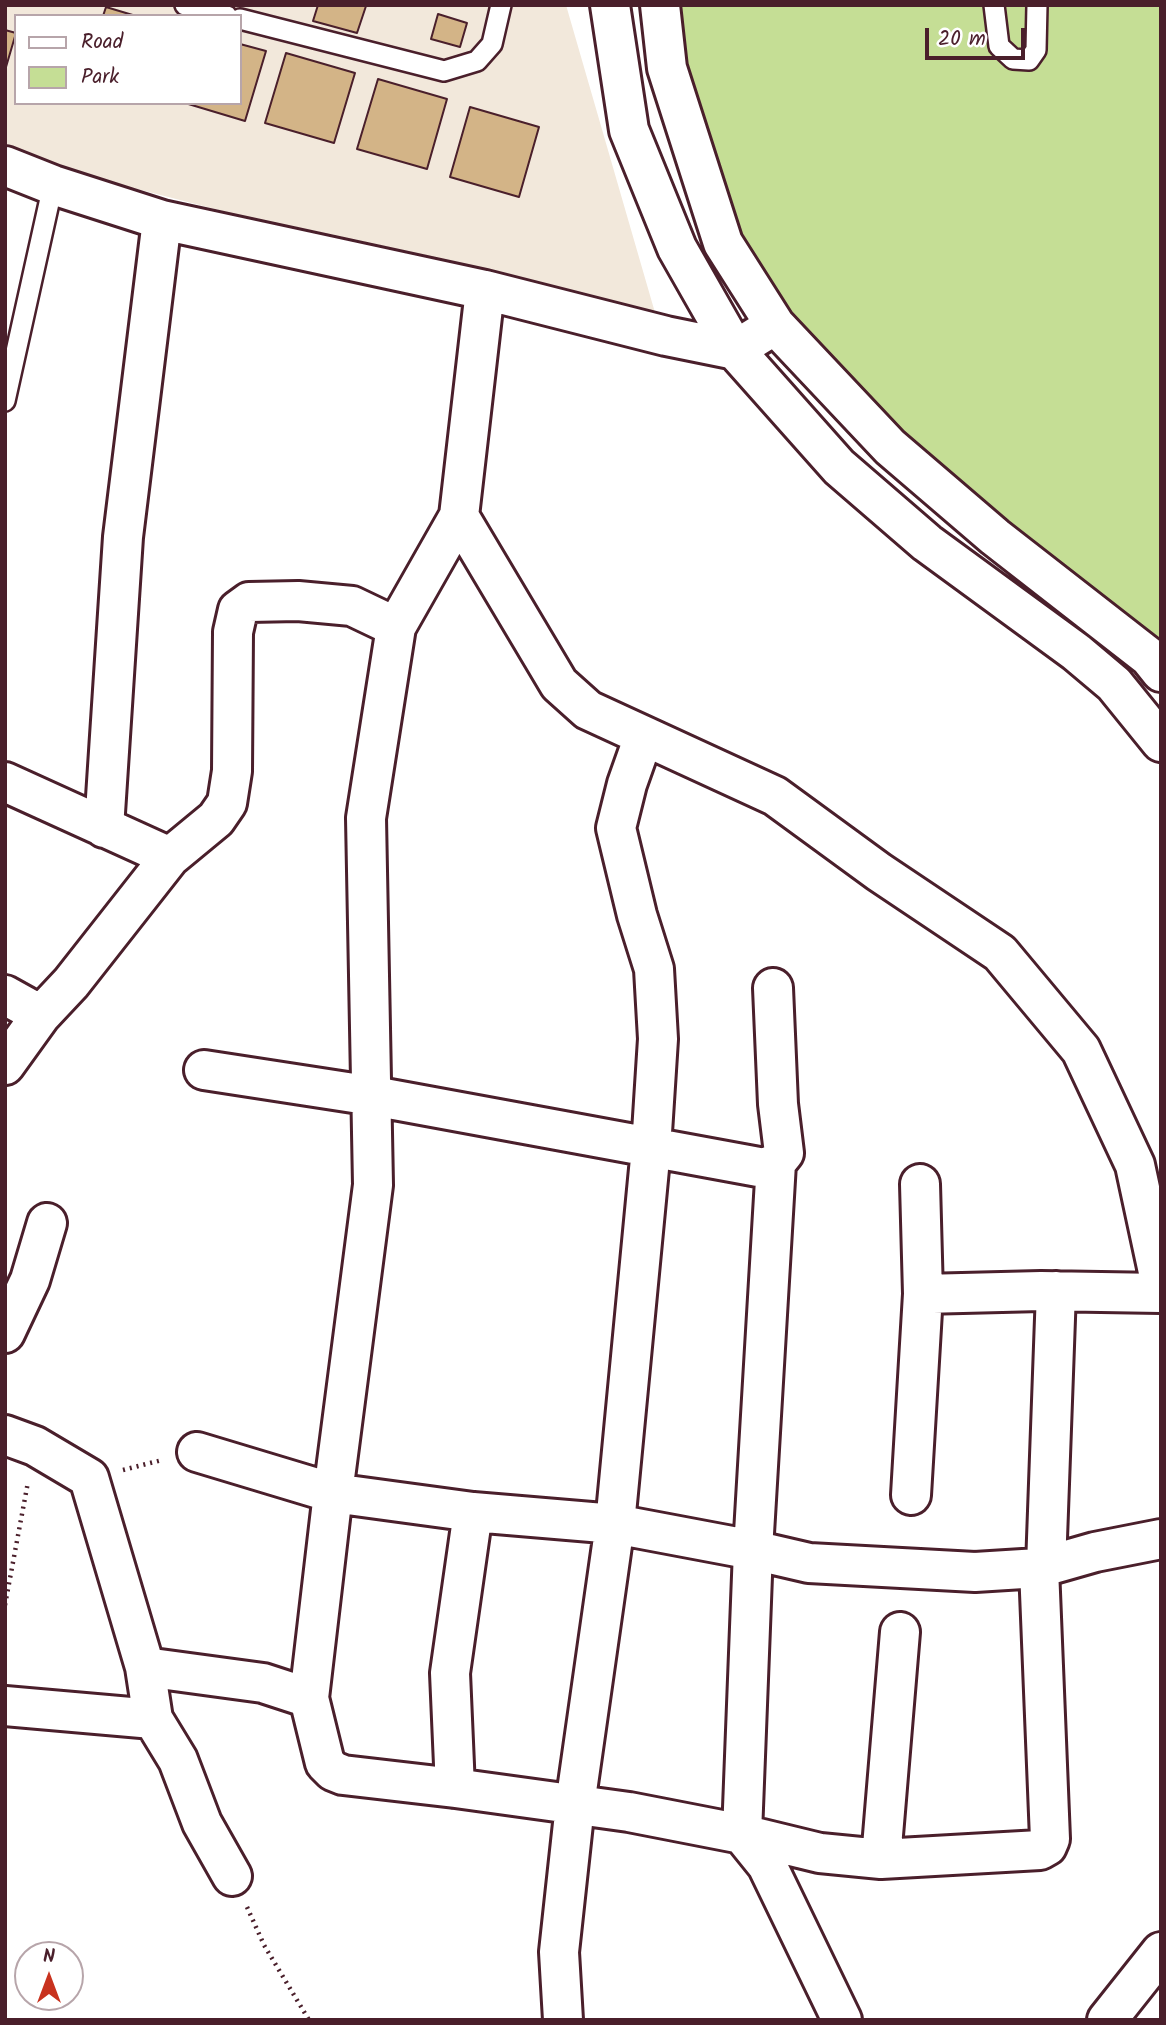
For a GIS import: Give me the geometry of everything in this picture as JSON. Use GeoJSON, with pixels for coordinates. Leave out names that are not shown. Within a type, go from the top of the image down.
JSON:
{"type":"FeatureCollection","features":[{"type":"Feature","properties":{"kind":"street"},"geometry":{"type":"LineString","coordinates":[[610,5],[629,130],[677,248],[735,350],[839,467],[927,543],[1076,652],[1114,684],[1161,743]]}},
{"type":"Feature","properties":{"kind":"street"},"geometry":{"type":"LineString","coordinates":[[660,5],[667,68],[723,243],[775,325],[890,447],[995,537],[1149,657],[1161,672]]}},
{"type":"Feature","properties":{"kind":"street"},"geometry":{"type":"LineString","coordinates":[[5,166],[53,186],[162,220],[485,290],[666,336],[735,350],[775,325]]}},
{"type":"Feature","properties":{"kind":"street"},"geometry":{"type":"LineString","coordinates":[[104,828],[123,537],[162,220]]}},
{"type":"Feature","properties":{"kind":"street"},"geometry":{"type":"LineString","coordinates":[[485,290],[459,516],[396,627],[366,818],[373,1185],[309,1698],[326,1763],[333,1771],[343,1775],[629,1812],[742,1834],[820,1853],[881,1859],[1040,1850],[1047,1846],[1050,1839],[1043,1567],[1056,1291]]}},
{"type":"Feature","properties":{"kind":"street"},"geometry":{"type":"LineString","coordinates":[[459,516],[559,684],[588,709],[775,796],[879,872],[1000,953],[1082,1050],[1135,1165],[1161,1286]]}},
{"type":"Feature","properties":{"kind":"street"},"geometry":{"type":"LineString","coordinates":[[5,1065],[41,1015],[71,983],[170,857],[216,820],[227,803],[232,771],[233,632],[237,610],[248,602],[298,601],[352,606],[396,627]]}},
{"type":"Feature","properties":{"kind":"street"},"geometry":{"type":"LineString","coordinates":[[563,2020],[559,1952],[575,1805],[615,1524],[651,1147],[658,1039],[653,969],[616,828],[644,736]]}},
{"type":"Feature","properties":{"kind":"street"},"geometry":{"type":"LineString","coordinates":[[5,782],[170,857]]}},
{"type":"Feature","properties":{"kind":"street"},"geometry":{"type":"LineString","coordinates":[[204,1070],[373,1096],[764,1168],[776,1163],[784,1153],[778,1104],[773,988]]}},
{"type":"Feature","properties":{"kind":"street"},"geometry":{"type":"LineString","coordinates":[[5,995],[41,1015]]}},
{"type":"Feature","properties":{"kind":"street"},"geometry":{"type":"LineString","coordinates":[[776,1163],[753,1550],[742,1834],[767,1865],[842,2020]]}},
{"type":"Feature","properties":{"kind":"street"},"geometry":{"type":"LineString","coordinates":[[911,1495],[923,1294],[920,1184]]}},
{"type":"Feature","properties":{"kind":"street"},"geometry":{"type":"LineString","coordinates":[[5,1333],[30,1280],[47,1223]]}},
{"type":"Feature","properties":{"kind":"street"},"geometry":{"type":"LineString","coordinates":[[923,1294],[1056,1291],[1161,1293]]}},
{"type":"Feature","properties":{"kind":"street"},"geometry":{"type":"LineString","coordinates":[[20,1441],[89,1478],[145,1667],[153,1719],[178,1760],[202,1823],[232,1876]]}},
{"type":"Feature","properties":{"kind":"street"},"geometry":{"type":"LineString","coordinates":[[197,1452],[333,1493],[473,1512],[615,1524],[809,1563],[975,1572],[1043,1567],[1095,1552],[1161,1539]]}},
{"type":"Feature","properties":{"kind":"street"},"geometry":{"type":"LineString","coordinates":[[455,1788],[450,1673],[473,1512]]}},
{"type":"Feature","properties":{"kind":"street"},"geometry":{"type":"LineString","coordinates":[[881,1859],[901,1632]]}},
{"type":"Feature","properties":{"kind":"street"},"geometry":{"type":"LineString","coordinates":[[145,1667],[263,1683],[309,1698]]}},
{"type":"Feature","properties":{"kind":"street"},"geometry":{"type":"LineString","coordinates":[[5,1706],[153,1719]]}},
{"type":"Feature","properties":{"kind":"street"},"geometry":{"type":"LineString","coordinates":[[1107,2020],[1161,1952]]}},
{"type":"Feature","properties":{"kind":"lane"},"geometry":{"type":"LineString","coordinates":[[185,5],[219,14]]}},
{"type":"Feature","properties":{"kind":"lane"},"geometry":{"type":"LineString","coordinates":[[242,20],[444,71],[477,61],[492,44],[501,5]]}},
{"type":"Feature","properties":{"kind":"lane"},"geometry":{"type":"LineString","coordinates":[[994,5],[999,46],[1013,59],[1029,60],[1036,50],[1037,5]]}},
{"type":"Feature","properties":{"kind":"lane"},"geometry":{"type":"LineString","coordinates":[[5,401],[53,186]]}},
{"type":"Feature","properties":{"kind":"path"},"geometry":{"type":"LineString","coordinates":[[5,1605],[20,1441]]}},
{"type":"Feature","properties":{"kind":"path"},"geometry":{"type":"LineString","coordinates":[[89,1478],[197,1452]]}},
{"type":"Feature","properties":{"kind":"path"},"geometry":{"type":"LineString","coordinates":[[232,1876],[264,1945],[309,2020]]}},
{"type":"Feature","properties":{"kind":"shaded area"},"geometry":{"type":"Polygon","coordinates":[[[5,5],[566,5],[658,323],[40,164],[5,150],[5,5]]]}},
{"type":"Feature","properties":{"kind":"green space"},"geometry":{"type":"Polygon","coordinates":[[[667,5],[1161,5],[1161,678],[983,531],[750,283],[667,5]]]}},
{"type":"Feature","properties":{"kind":"building"},"geometry":{"type":"Polygon","coordinates":[[[318,5],[366,6],[357,33],[313,21],[318,5]]]}},
{"type":"Feature","properties":{"kind":"building"},"geometry":{"type":"Polygon","coordinates":[[[106,7],[129,14],[104,14],[106,7]]]}},
{"type":"Feature","properties":{"kind":"building"},"geometry":{"type":"Polygon","coordinates":[[[438,14],[467,23],[460,47],[431,39],[438,14]]]}},
{"type":"Feature","properties":{"kind":"building"},"geometry":{"type":"Polygon","coordinates":[[[5,30],[14,32],[14,40],[5,67],[5,30]]]}},
{"type":"Feature","properties":{"kind":"building"},"geometry":{"type":"Polygon","coordinates":[[[242,45],[266,51],[245,121],[192,105],[242,105],[242,45]]]}},
{"type":"Feature","properties":{"kind":"building"},"geometry":{"type":"Polygon","coordinates":[[[286,53],[355,73],[334,143],[265,123],[286,53]]]}},
{"type":"Feature","properties":{"kind":"building"},"geometry":{"type":"Polygon","coordinates":[[[378,79],[447,99],[427,169],[357,149],[378,79]]]}},
{"type":"Feature","properties":{"kind":"building"},"geometry":{"type":"Polygon","coordinates":[[[470,107],[539,127],[519,197],[450,177],[470,107]]]}}]}
